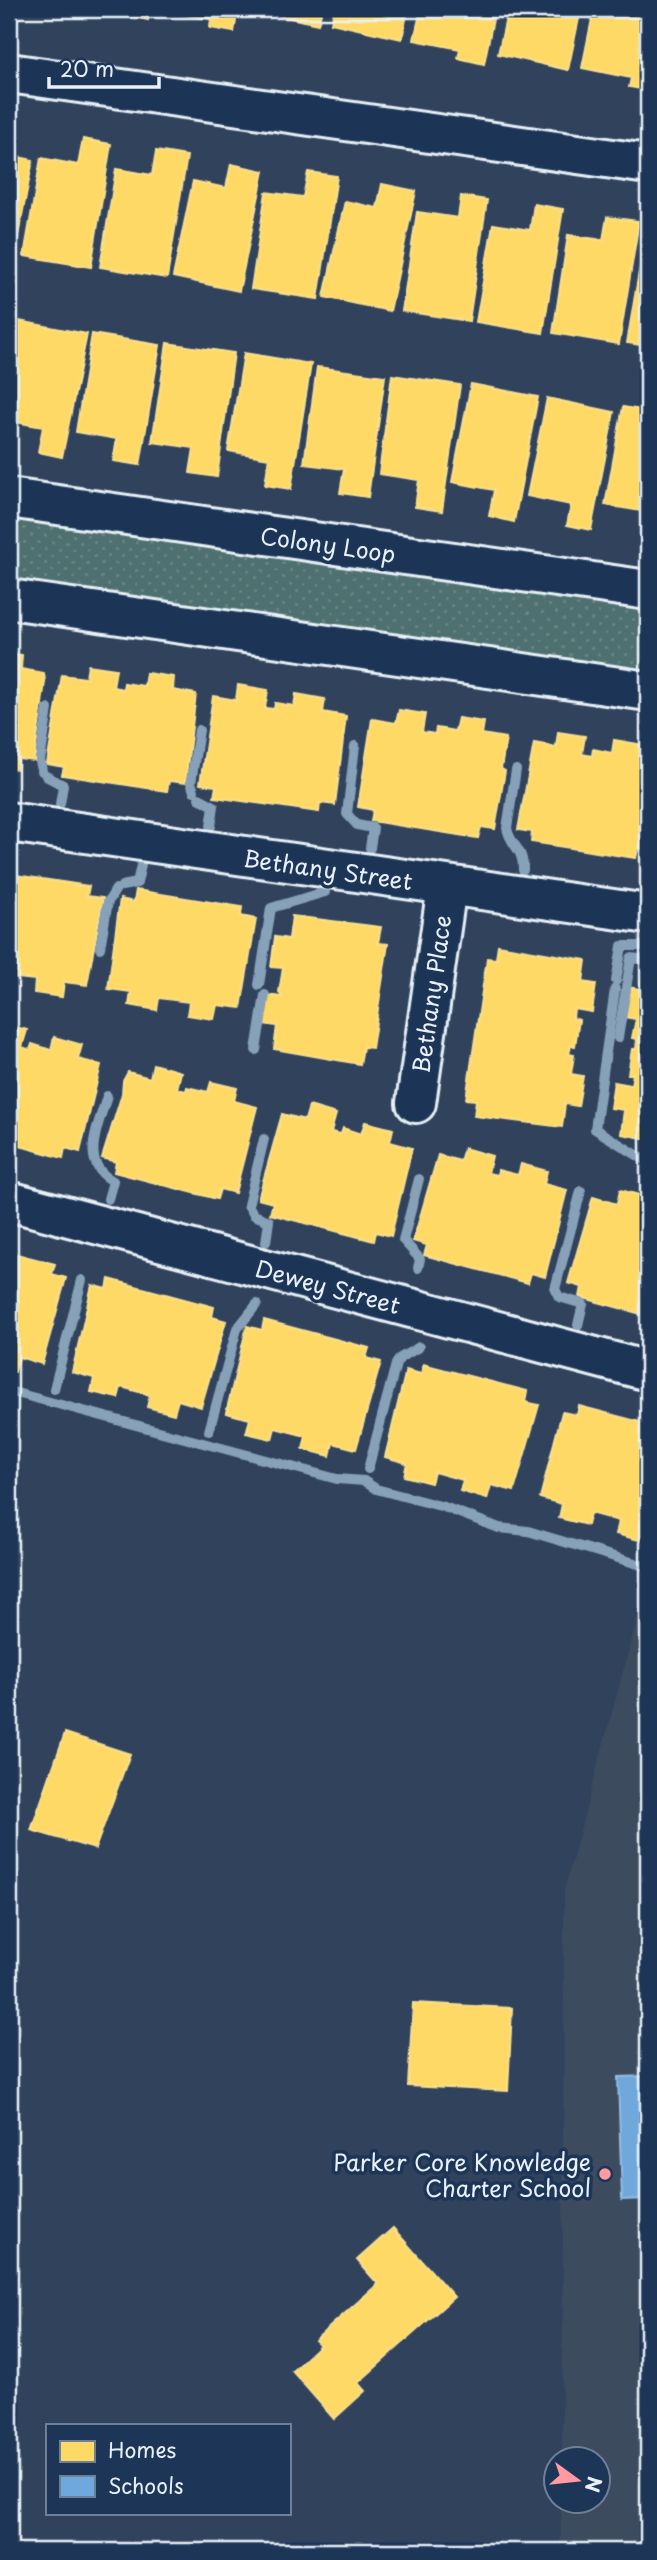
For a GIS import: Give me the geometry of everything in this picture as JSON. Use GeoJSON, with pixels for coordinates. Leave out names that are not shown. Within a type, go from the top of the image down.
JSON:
{"type":"FeatureCollection","features":[{"type":"Feature","properties":{"kind":"street"},"geometry":{"type":"LineString","coordinates":[[9,73],[648,164]]}},
{"type":"Feature","properties":{"kind":"street","name":"Colony Loop"},"geometry":{"type":"LineString","coordinates":[[9,498],[648,590]]}},
{"type":"Feature","properties":{"kind":"street"},"geometry":{"type":"LineString","coordinates":[[9,599],[648,691]]}},
{"type":"Feature","properties":{"kind":"street","name":"Bethany Street"},"geometry":{"type":"LineString","coordinates":[[9,822],[648,914]]}},
{"type":"Feature","properties":{"kind":"street","name":"Bethany Place"},"geometry":{"type":"LineString","coordinates":[[416,1103],[447,886]]}},
{"type":"Feature","properties":{"kind":"street","name":"Dewey Street"},"geometry":{"type":"LineString","coordinates":[[9,1201],[648,1371]]}},
{"type":"Feature","properties":{"kind":"shaded area","name":"Parker Core Knowledge Charter School"},"geometry":{"type":"Polygon","coordinates":[[[648,1579],[648,2551],[556,2551],[561,2538],[561,2514],[612,2514],[612,2444],[562,2444],[564,1890],[648,1579]]]}},
{"type":"Feature","properties":{"kind":"green space"},"geometry":{"type":"Polygon","coordinates":[[[9,513],[648,605],[648,674],[9,583],[9,513]]]}},
{"type":"Feature","properties":{"kind":"building: Homes"},"geometry":{"type":"Polygon","coordinates":[[[123,9],[150,9],[148,20],[121,14],[123,9]]]}},
{"type":"Feature","properties":{"kind":"building: Homes"},"geometry":{"type":"Polygon","coordinates":[[[164,9],[238,9],[234,32],[210,28],[211,19],[163,12],[164,9]]]}},
{"type":"Feature","properties":{"kind":"building: Homes"},"geometry":{"type":"Polygon","coordinates":[[[248,9],[322,9],[318,24],[248,9]]]}},
{"type":"Feature","properties":{"kind":"building: Homes"},"geometry":{"type":"Polygon","coordinates":[[[334,9],[408,9],[402,39],[331,23],[334,9]]]}},
{"type":"Feature","properties":{"kind":"building: Homes"},"geometry":{"type":"Polygon","coordinates":[[[421,9],[495,9],[484,64],[458,58],[460,49],[414,40],[421,9]]]}},
{"type":"Feature","properties":{"kind":"building: Homes"},"geometry":{"type":"Polygon","coordinates":[[[508,9],[581,9],[568,70],[498,54],[508,9]]]}},
{"type":"Feature","properties":{"kind":"building: Homes"},"geometry":{"type":"Polygon","coordinates":[[[594,9],[648,9],[648,90],[629,87],[631,78],[582,68],[594,9]]]}},
{"type":"Feature","properties":{"kind":"building: Homes"},"geometry":{"type":"Polygon","coordinates":[[[83,139],[111,144],[91,267],[24,256],[41,158],[78,165],[83,139]]]}},
{"type":"Feature","properties":{"kind":"building: Homes"},"geometry":{"type":"Polygon","coordinates":[[[156,151],[187,156],[167,278],[100,267],[116,169],[152,175],[156,151]]]}},
{"type":"Feature","properties":{"kind":"building: Homes"},"geometry":{"type":"Polygon","coordinates":[[[9,155],[33,160],[14,256],[9,255],[9,155]]]}},
{"type":"Feature","properties":{"kind":"building: Homes"},"geometry":{"type":"Polygon","coordinates":[[[231,164],[264,171],[239,291],[173,277],[193,181],[226,188],[231,164]]]}},
{"type":"Feature","properties":{"kind":"building: Homes"},"geometry":{"type":"Polygon","coordinates":[[[308,172],[337,176],[318,299],[251,289],[266,192],[303,197],[308,172]]]}},
{"type":"Feature","properties":{"kind":"building: Homes"},"geometry":{"type":"Polygon","coordinates":[[[382,184],[416,191],[390,311],[324,297],[345,201],[377,208],[382,184]]]}},
{"type":"Feature","properties":{"kind":"building: Homes"},"geometry":{"type":"Polygon","coordinates":[[[461,196],[487,200],[469,321],[402,311],[417,212],[458,218],[461,196]]]}},
{"type":"Feature","properties":{"kind":"building: Homes"},"geometry":{"type":"Polygon","coordinates":[[[534,204],[563,209],[543,333],[476,322],[493,224],[530,230],[534,204]]]}},
{"type":"Feature","properties":{"kind":"building: Homes"},"geometry":{"type":"Polygon","coordinates":[[[607,217],[639,221],[619,344],[553,333],[568,235],[603,240],[607,217]]]}},
{"type":"Feature","properties":{"kind":"building: Homes"},"geometry":{"type":"Polygon","coordinates":[[[643,248],[648,248],[648,346],[627,343],[643,248]]]}},
{"type":"Feature","properties":{"kind":"building: Homes"},"geometry":{"type":"Polygon","coordinates":[[[19,321],[87,334],[62,457],[38,452],[43,427],[9,421],[9,373],[19,321]]]}},
{"type":"Feature","properties":{"kind":"building: Homes"},"geometry":{"type":"Polygon","coordinates":[[[92,334],[160,345],[140,465],[113,461],[117,439],[76,432],[92,334]]]}},
{"type":"Feature","properties":{"kind":"building: Homes"},"geometry":{"type":"Polygon","coordinates":[[[167,343],[234,353],[217,477],[190,473],[194,448],[152,442],[167,343]]]}},
{"type":"Feature","properties":{"kind":"building: Homes"},"geometry":{"type":"Polygon","coordinates":[[[244,353],[311,364],[291,489],[265,485],[269,458],[228,451],[244,353]]]}},
{"type":"Feature","properties":{"kind":"building: Homes"},"geometry":{"type":"Polygon","coordinates":[[[317,367],[385,376],[368,497],[340,493],[344,469],[304,464],[317,367]]]}},
{"type":"Feature","properties":{"kind":"building: Homes"},"geometry":{"type":"Polygon","coordinates":[[[392,375],[460,385],[442,511],[415,507],[419,480],[379,474],[392,375]]]}},
{"type":"Feature","properties":{"kind":"building: Homes"},"geometry":{"type":"Polygon","coordinates":[[[471,384],[538,397],[514,522],[489,516],[494,490],[452,482],[471,384]]]}},
{"type":"Feature","properties":{"kind":"building: Homes"},"geometry":{"type":"Polygon","coordinates":[[[547,398],[614,412],[591,530],[567,525],[571,505],[527,496],[547,398]]]}},
{"type":"Feature","properties":{"kind":"building: Homes"},"geometry":{"type":"Polygon","coordinates":[[[623,407],[648,411],[648,540],[642,539],[647,512],[605,505],[623,407]]]}},
{"type":"Feature","properties":{"kind":"building: Homes"},"geometry":{"type":"Polygon","coordinates":[[[9,653],[22,655],[21,669],[44,673],[45,682],[34,761],[18,759],[17,769],[9,768],[9,653]]]}},
{"type":"Feature","properties":{"kind":"building: Homes"},"geometry":{"type":"Polygon","coordinates":[[[88,665],[116,669],[113,687],[123,689],[124,683],[144,686],[146,673],[174,677],[173,690],[196,694],[185,783],[169,781],[167,791],[62,775],[64,767],[47,764],[62,675],[86,678],[88,665]]]}},
{"type":"Feature","properties":{"kind":"building: Homes"},"geometry":{"type":"Polygon","coordinates":[[[238,685],[268,690],[265,708],[274,709],[275,703],[294,706],[296,694],[325,699],[323,712],[346,716],[335,805],[320,803],[319,812],[214,797],[216,786],[200,784],[213,696],[236,700],[238,685]]]}},
{"type":"Feature","properties":{"kind":"building: Homes"},"geometry":{"type":"Polygon","coordinates":[[[399,710],[425,714],[422,732],[435,734],[436,728],[455,731],[458,718],[484,722],[482,734],[506,738],[501,769],[505,771],[495,829],[481,827],[478,838],[371,821],[373,810],[358,807],[372,719],[396,723],[399,710]]]}},
{"type":"Feature","properties":{"kind":"building: Homes"},"geometry":{"type":"Polygon","coordinates":[[[558,732],[585,736],[582,754],[592,756],[593,749],[612,753],[614,740],[644,745],[642,758],[648,759],[648,850],[638,848],[636,858],[531,842],[532,832],[518,830],[534,743],[556,747],[558,732]]]}},
{"type":"Feature","properties":{"kind":"building: Homes"},"geometry":{"type":"Polygon","coordinates":[[[9,874],[89,886],[87,896],[103,898],[87,985],[64,982],[62,997],[34,993],[35,980],[9,977],[9,874]]]}},
{"type":"Feature","properties":{"kind":"building: Homes"},"geometry":{"type":"Polygon","coordinates":[[[136,890],[242,907],[241,916],[256,919],[241,1008],[217,1005],[214,1019],[187,1015],[189,1002],[159,998],[157,1010],[129,1005],[131,992],[108,989],[120,899],[134,902],[136,890]]]}},
{"type":"Feature","properties":{"kind":"building: Homes"},"geometry":{"type":"Polygon","coordinates":[[[292,916],[381,927],[378,943],[388,944],[372,1048],[363,1047],[360,1064],[274,1049],[277,1026],[262,1024],[267,995],[282,997],[279,992],[283,968],[271,967],[275,937],[289,939],[292,916]]]}},
{"type":"Feature","properties":{"kind":"building: Homes"},"geometry":{"type":"Polygon","coordinates":[[[498,945],[586,960],[583,982],[596,984],[592,1012],[574,1009],[573,1018],[579,1020],[575,1046],[571,1046],[569,1054],[574,1055],[571,1074],[583,1076],[578,1106],[565,1104],[562,1127],[474,1116],[476,1100],[466,1099],[487,958],[496,959],[498,945]]]}},
{"type":"Feature","properties":{"kind":"building: Homes"},"geometry":{"type":"Polygon","coordinates":[[[644,965],[648,966],[648,1139],[621,1134],[624,1110],[610,1108],[614,1082],[631,1085],[633,1074],[628,1074],[632,1049],[636,1049],[637,1039],[632,1038],[636,1019],[623,1017],[627,987],[640,989],[644,965]]]}},
{"type":"Feature","properties":{"kind":"building: Homes"},"geometry":{"type":"Polygon","coordinates":[[[9,1025],[27,1030],[22,1047],[30,1050],[32,1044],[51,1050],[54,1037],[82,1045],[78,1059],[101,1065],[80,1152],[65,1148],[63,1158],[9,1143],[9,1025]]]}},
{"type":"Feature","properties":{"kind":"building: Homes"},"geometry":{"type":"Polygon","coordinates":[[[153,1064],[181,1072],[177,1089],[186,1091],[187,1087],[208,1092],[211,1082],[237,1088],[234,1101],[257,1107],[235,1193],[220,1189],[217,1199],[114,1172],[116,1162],[102,1158],[122,1094],[123,1081],[128,1072],[150,1078],[153,1064]]]}},
{"type":"Feature","properties":{"kind":"building: Homes"},"geometry":{"type":"Polygon","coordinates":[[[309,1106],[336,1114],[331,1132],[341,1134],[343,1128],[361,1134],[365,1122],[393,1129],[390,1142],[412,1148],[391,1236],[376,1232],[374,1241],[270,1214],[273,1203],[258,1199],[282,1114],[305,1120],[309,1106]]]}},
{"type":"Feature","properties":{"kind":"building: Homes"},"geometry":{"type":"Polygon","coordinates":[[[464,1148],[492,1156],[488,1173],[497,1175],[498,1170],[518,1175],[521,1164],[547,1171],[544,1184],[567,1190],[545,1277],[531,1273],[528,1283],[424,1255],[427,1245],[413,1241],[438,1155],[460,1161],[464,1148]]]}},
{"type":"Feature","properties":{"kind":"building: Homes"},"geometry":{"type":"Polygon","coordinates":[[[620,1190],[647,1197],[643,1214],[648,1216],[648,1316],[580,1297],[582,1287],[568,1283],[593,1197],[617,1204],[620,1190]]]}},
{"type":"Feature","properties":{"kind":"building: Homes"},"geometry":{"type":"Polygon","coordinates":[[[9,1252],[55,1264],[52,1274],[66,1278],[42,1364],[19,1357],[15,1372],[9,1370],[9,1252]]]}},
{"type":"Feature","properties":{"kind":"building: Homes"},"geometry":{"type":"Polygon","coordinates":[[[109,1279],[214,1307],[212,1317],[226,1321],[201,1407],[178,1400],[174,1414],[147,1407],[150,1395],[121,1387],[118,1398],[91,1392],[94,1378],[72,1372],[92,1285],[107,1289],[109,1279]]]}},
{"type":"Feature","properties":{"kind":"building: Homes"},"geometry":{"type":"Polygon","coordinates":[[[264,1320],[369,1348],[366,1358],[381,1362],[356,1449],[333,1443],[330,1456],[303,1449],[306,1436],[275,1428],[272,1439],[246,1433],[250,1419],[226,1413],[247,1326],[262,1330],[264,1320]]]}},
{"type":"Feature","properties":{"kind":"building: Homes"},"geometry":{"type":"Polygon","coordinates":[[[423,1364],[527,1391],[525,1402],[539,1405],[514,1491],[491,1485],[487,1499],[460,1491],[463,1480],[434,1472],[431,1483],[404,1476],[407,1463],[385,1457],[406,1370],[421,1374],[423,1364]]]}},
{"type":"Feature","properties":{"kind":"building: Homes"},"geometry":{"type":"Polygon","coordinates":[[[579,1406],[648,1424],[648,1528],[643,1541],[616,1534],[619,1521],[590,1513],[587,1525],[559,1518],[562,1504],[540,1498],[562,1412],[577,1415],[579,1406]]]}},
{"type":"Feature","properties":{"kind":"building: Homes"},"geometry":{"type":"Polygon","coordinates":[[[65,1733],[130,1754],[95,1849],[31,1830],[65,1733]]]}},
{"type":"Feature","properties":{"kind":"building: Homes"},"geometry":{"type":"Polygon","coordinates":[[[413,2003],[512,2008],[508,2091],[408,2086],[413,2003]]]}},
{"type":"Feature","properties":{"kind":"building: Homes"},"geometry":{"type":"Polygon","coordinates":[[[393,2228],[454,2297],[358,2383],[365,2391],[334,2419],[292,2371],[320,2345],[315,2340],[378,2284],[357,2260],[393,2228]]]}},
{"type":"Feature","properties":{"kind":"building: Schools"},"geometry":{"type":"Polygon","coordinates":[[[648,2076],[648,2199],[622,2200],[618,2077],[648,2076]]]}},
{"type":"Feature","properties":{"kind":"waterway"},"geometry":{"type":"LineString","coordinates":[[42,771],[40,761],[48,709]]}},
{"type":"Feature","properties":{"kind":"waterway"},"geometry":{"type":"LineString","coordinates":[[194,791],[191,783],[199,730]]}},
{"type":"Feature","properties":{"kind":"waterway"},"geometry":{"type":"LineString","coordinates":[[355,746],[347,814],[357,825],[373,828],[370,848]]}},
{"type":"Feature","properties":{"kind":"waterway"},"geometry":{"type":"LineString","coordinates":[[516,770],[507,828],[521,857],[523,870]]}},
{"type":"Feature","properties":{"kind":"waterway"},"geometry":{"type":"LineString","coordinates":[[46,776],[63,785],[60,804]]}},
{"type":"Feature","properties":{"kind":"waterway"},"geometry":{"type":"LineString","coordinates":[[199,798],[214,806],[211,826]]}},
{"type":"Feature","properties":{"kind":"waterway"},"geometry":{"type":"LineString","coordinates":[[122,886],[137,883],[141,865]]}},
{"type":"Feature","properties":{"kind":"waterway"},"geometry":{"type":"LineString","coordinates":[[100,948],[108,902],[116,889]]}},
{"type":"Feature","properties":{"kind":"waterway"},"geometry":{"type":"LineString","coordinates":[[259,985],[271,908],[325,892]]}},
{"type":"Feature","properties":{"kind":"waterway"},"geometry":{"type":"LineString","coordinates":[[616,981],[622,946],[648,946]]}},
{"type":"Feature","properties":{"kind":"waterway"},"geometry":{"type":"LineString","coordinates":[[618,1038],[631,958],[648,960]]}},
{"type":"Feature","properties":{"kind":"waterway"},"geometry":{"type":"LineString","coordinates":[[615,989],[595,1129],[645,1160]]}},
{"type":"Feature","properties":{"kind":"waterway"},"geometry":{"type":"LineString","coordinates":[[256,1050],[265,995]]}},
{"type":"Feature","properties":{"kind":"waterway"},"geometry":{"type":"LineString","coordinates":[[107,1096],[96,1131],[94,1154],[102,1173],[113,1181],[108,1199]]}},
{"type":"Feature","properties":{"kind":"waterway"},"geometry":{"type":"LineString","coordinates":[[264,1139],[248,1205],[254,1215],[269,1221],[266,1242]]}},
{"type":"Feature","properties":{"kind":"waterway"},"geometry":{"type":"LineString","coordinates":[[418,1268],[420,1259],[403,1240],[419,1179]]}},
{"type":"Feature","properties":{"kind":"waterway"},"geometry":{"type":"LineString","coordinates":[[578,1325],[583,1304],[559,1297],[555,1289],[581,1191]]}},
{"type":"Feature","properties":{"kind":"waterway"},"geometry":{"type":"LineString","coordinates":[[54,1389],[82,1280]]}},
{"type":"Feature","properties":{"kind":"waterway"},"geometry":{"type":"LineString","coordinates":[[209,1431],[237,1329],[257,1304]]}},
{"type":"Feature","properties":{"kind":"waterway"},"geometry":{"type":"LineString","coordinates":[[368,1469],[396,1364],[400,1358],[419,1347]]}},
{"type":"Feature","properties":{"kind":"waterway"},"geometry":{"type":"LineString","coordinates":[[9,1391],[337,1479],[364,1481],[376,1489],[444,1507],[499,1528],[528,1531],[648,1567]]}},
{"type":"Feature","properties":{"kind":"place","name":"Parker Core Knowledge Charter School"},"geometry":{"type":"Point","coordinates":[605,2174]}}]}
